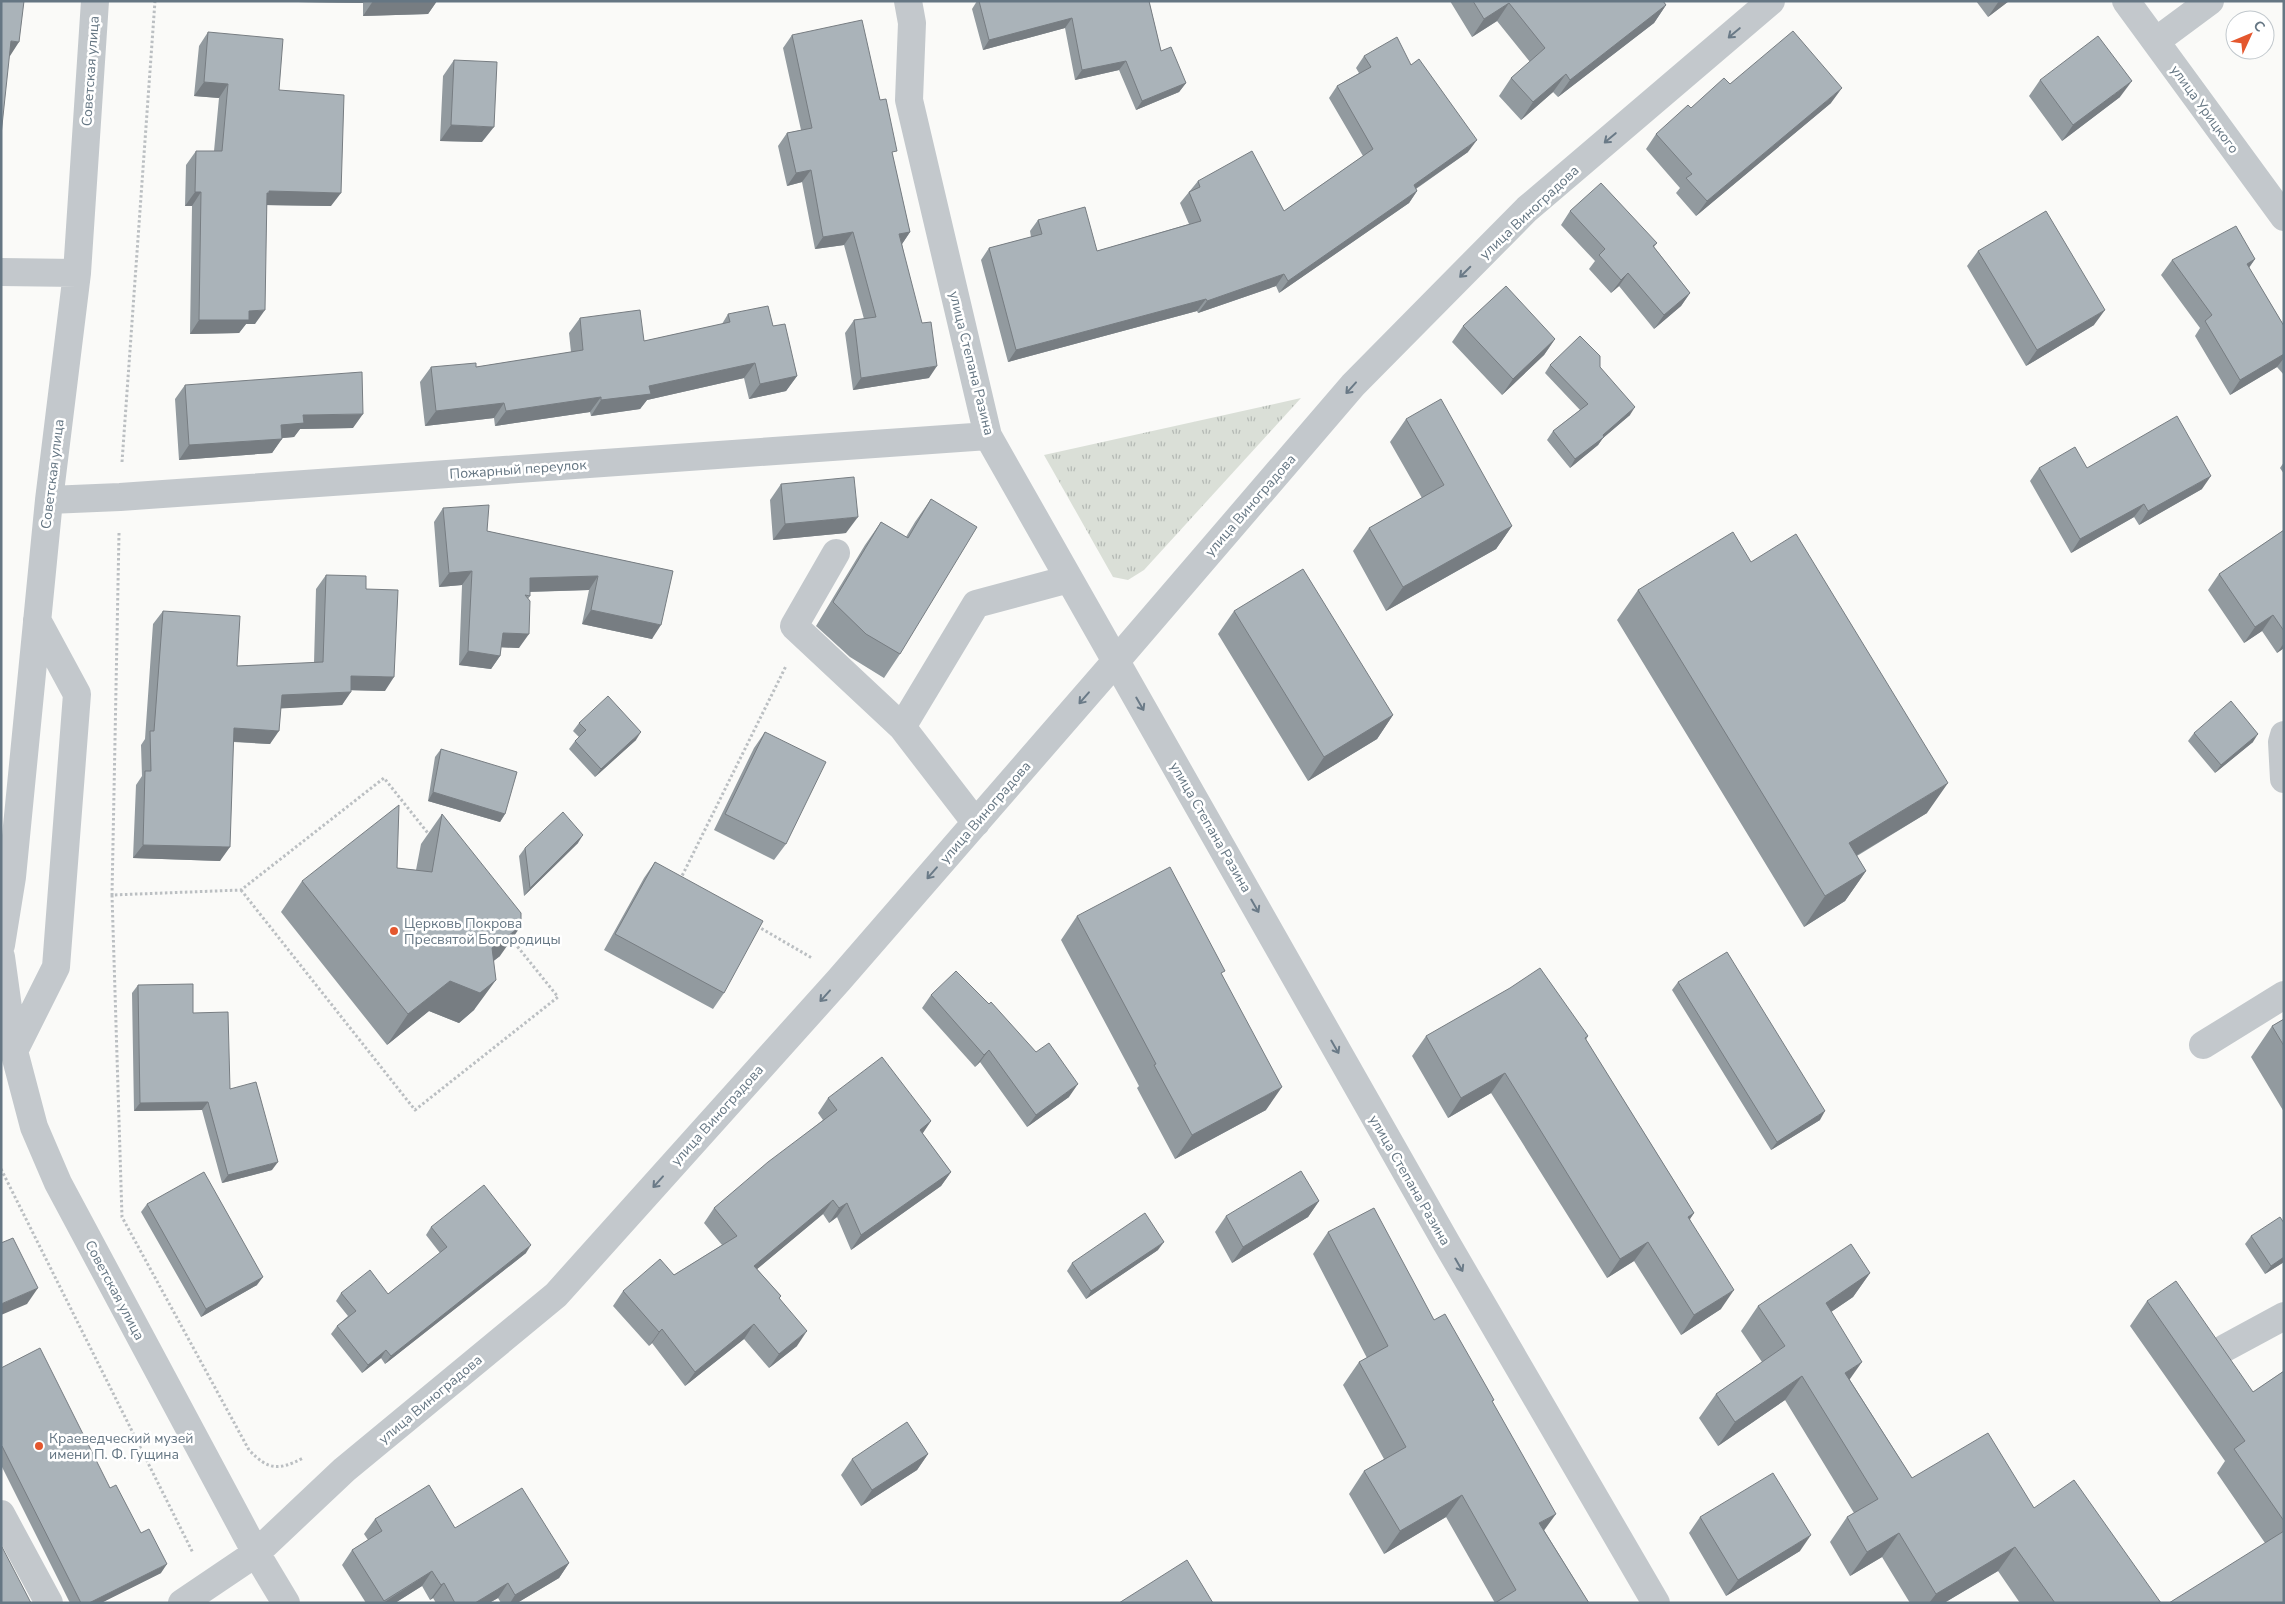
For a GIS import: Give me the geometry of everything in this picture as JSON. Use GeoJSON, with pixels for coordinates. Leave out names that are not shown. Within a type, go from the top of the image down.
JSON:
{"type":"FeatureCollection","features":[{"type":"Feature","properties":{"kind":"street","name":"Советская улица"},"geometry":{"type":"LineString","coordinates":[[1,945],[12,877],[49,500],[77,273],[95,1]]}},
{"type":"Feature","properties":{"kind":"street","name":"улица Степана Разина"},"geometry":{"type":"LineString","coordinates":[[908,1],[912,23],[909,100],[988,436],[1447,1244],[1656,1603]]}},
{"type":"Feature","properties":{"kind":"street","name":"улица Виноградова"},"geometry":{"type":"LineString","coordinates":[[182,1603],[256,1553],[344,1470],[556,1295],[839,980],[1367,371],[1527,209],[1771,1]]}},
{"type":"Feature","properties":{"kind":"street","name":"улица Урицкого"},"geometry":{"type":"LineString","coordinates":[[2126,1],[2284,217]]}},
{"type":"Feature","properties":{"kind":"street"},"geometry":{"type":"LineString","coordinates":[[2156,41],[2210,1]]}},
{"type":"Feature","properties":{"kind":"street"},"geometry":{"type":"LineString","coordinates":[[1,272],[77,273]]}},
{"type":"Feature","properties":{"kind":"street","name":"Пожарный переулок"},"geometry":{"type":"LineString","coordinates":[[49,500],[130,496],[988,436]]}},
{"type":"Feature","properties":{"kind":"street"},"geometry":{"type":"LineString","coordinates":[[836,552],[794,626],[902,726],[976,823]]}},
{"type":"Feature","properties":{"kind":"street"},"geometry":{"type":"LineString","coordinates":[[902,726],[976,604],[1069,579]]}},
{"type":"Feature","properties":{"kind":"street"},"geometry":{"type":"LineString","coordinates":[[14,1051],[56,967],[77,694],[37,620]]}},
{"type":"Feature","properties":{"kind":"street"},"geometry":{"type":"LineString","coordinates":[[2284,735],[2282,742],[2284,779]]}},
{"type":"Feature","properties":{"kind":"street","name":"Советская улица"},"geometry":{"type":"LineString","coordinates":[[1,957],[14,1051],[34,1126],[58,1183],[256,1553],[286,1603]]}},
{"type":"Feature","properties":{"kind":"street"},"geometry":{"type":"LineString","coordinates":[[2203,1045],[2284,995]]}},
{"type":"Feature","properties":{"kind":"street"},"geometry":{"type":"LineString","coordinates":[[2225,1348],[2284,1316]]}},
{"type":"Feature","properties":{"kind":"street"},"geometry":{"type":"LineString","coordinates":[[1,1514],[49,1603]]}},
{"type":"Feature","properties":{"kind":"path"},"geometry":{"type":"LineString","coordinates":[[678,884],[789,662]]}},
{"type":"Feature","properties":{"kind":"path"},"geometry":{"type":"LineString","coordinates":[[433,840],[384,778],[241,890],[414,1110],[558,997],[508,934]]}},
{"type":"Feature","properties":{"kind":"path"},"geometry":{"type":"LineString","coordinates":[[112,895],[122,1217],[249,1450],[264,1464],[278,1467],[288,1465],[310,1452]]}},
{"type":"Feature","properties":{"kind":"path"},"geometry":{"type":"LineString","coordinates":[[749,922],[818,962]]}},
{"type":"Feature","properties":{"kind":"path"},"geometry":{"type":"LineString","coordinates":[[1,1168],[63,1296],[209,1585]]}},
{"type":"Feature","properties":{"kind":"green space"},"geometry":{"type":"Polygon","coordinates":[[[1301,398],[1144,570],[1128,580],[1113,577],[1044,455],[1301,398]]]}},
{"type":"Feature","properties":{"kind":"building"},"geometry":{"type":"Polygon","coordinates":[[[1,1],[24,1],[19,42],[11,41],[1,135],[1,1]]]}},
{"type":"Feature","properties":{"kind":"building"},"geometry":{"type":"Polygon","coordinates":[[[979,1],[1149,1],[1161,51],[1171,47],[1186,83],[1142,101],[1126,61],[1082,70],[1072,18],[989,40],[979,1]]]}},
{"type":"Feature","properties":{"kind":"building"},"geometry":{"type":"Polygon","coordinates":[[[1473,1],[1663,1],[1666,5],[1570,80],[1566,74],[1533,102],[1511,78],[1545,48],[1509,3],[1484,19],[1473,1]]]}},
{"type":"Feature","properties":{"kind":"building"},"geometry":{"type":"Polygon","coordinates":[[[862,20],[880,100],[886,99],[897,151],[892,152],[910,232],[899,234],[922,323],[931,322],[937,366],[861,378],[854,320],[876,317],[853,232],[823,237],[811,170],[796,173],[787,133],[812,128],[792,35],[862,20]]]}},
{"type":"Feature","properties":{"kind":"building"},"geometry":{"type":"Polygon","coordinates":[[[1793,31],[1842,88],[1707,201],[1686,178],[1692,174],[1656,134],[1688,105],[1691,108],[1724,78],[1730,84],[1793,31]]]}},
{"type":"Feature","properties":{"kind":"building"},"geometry":{"type":"Polygon","coordinates":[[[208,32],[283,39],[279,90],[344,95],[341,193],[269,191],[267,193],[265,310],[249,311],[249,320],[199,320],[201,192],[195,192],[196,151],[222,151],[228,84],[204,82],[208,32]]]}},
{"type":"Feature","properties":{"kind":"building"},"geometry":{"type":"Polygon","coordinates":[[[2098,36],[2132,81],[2073,125],[2040,80],[2098,36]]]}},
{"type":"Feature","properties":{"kind":"building"},"geometry":{"type":"Polygon","coordinates":[[[1397,37],[1411,65],[1419,59],[1477,140],[1414,185],[1417,191],[1288,281],[1284,274],[1207,301],[1206,299],[1016,350],[989,248],[1042,234],[1038,220],[1085,207],[1097,251],[1201,221],[1189,192],[1200,187],[1198,181],[1252,151],[1284,211],[1373,149],[1337,86],[1371,67],[1364,56],[1397,37]]]}},
{"type":"Feature","properties":{"kind":"building"},"geometry":{"type":"Polygon","coordinates":[[[454,60],[497,62],[494,127],[451,125],[454,60]]]}},
{"type":"Feature","properties":{"kind":"building"},"geometry":{"type":"Polygon","coordinates":[[[1601,183],[1657,243],[1653,246],[1690,293],[1664,315],[1628,273],[1621,280],[1599,255],[1605,249],[1570,211],[1601,183]]]}},
{"type":"Feature","properties":{"kind":"building"},"geometry":{"type":"Polygon","coordinates":[[[2046,211],[2105,310],[2037,350],[1978,251],[2046,211]]]}},
{"type":"Feature","properties":{"kind":"building"},"geometry":{"type":"Polygon","coordinates":[[[2236,226],[2255,259],[2247,264],[2284,326],[2284,354],[2240,380],[2205,321],[2212,315],[2172,260],[2236,226]]]}},
{"type":"Feature","properties":{"kind":"building"},"geometry":{"type":"Polygon","coordinates":[[[1506,286],[1555,339],[1513,379],[1463,326],[1506,286]]]}},
{"type":"Feature","properties":{"kind":"building"},"geometry":{"type":"Polygon","coordinates":[[[768,306],[773,326],[785,324],[797,376],[760,384],[755,363],[649,386],[651,394],[601,400],[601,397],[506,411],[504,403],[436,411],[431,367],[476,363],[476,367],[583,350],[580,318],[640,310],[644,341],[730,322],[728,314],[768,306]]]}},
{"type":"Feature","properties":{"kind":"building"},"geometry":{"type":"Polygon","coordinates":[[[1580,336],[1600,356],[1600,367],[1635,407],[1603,435],[1604,437],[1575,459],[1553,431],[1588,404],[1550,365],[1580,336]]]}},
{"type":"Feature","properties":{"kind":"building"},"geometry":{"type":"Polygon","coordinates":[[[362,372],[363,414],[303,415],[304,423],[281,425],[282,439],[189,445],[185,385],[362,372]]]}},
{"type":"Feature","properties":{"kind":"building"},"geometry":{"type":"Polygon","coordinates":[[[1441,399],[1512,526],[1403,587],[1369,528],[1444,485],[1406,419],[1441,399]]]}},
{"type":"Feature","properties":{"kind":"building"},"geometry":{"type":"Polygon","coordinates":[[[2177,416],[2211,476],[2148,511],[2144,504],[2080,539],[2039,468],[2075,447],[2087,468],[2177,416]]]}},
{"type":"Feature","properties":{"kind":"building"},"geometry":{"type":"Polygon","coordinates":[[[854,477],[858,517],[785,524],[781,484],[854,477]]]}},
{"type":"Feature","properties":{"kind":"building"},"geometry":{"type":"Polygon","coordinates":[[[931,499],[977,527],[900,654],[866,634],[833,602],[881,522],[908,538],[931,499]]]}},
{"type":"Feature","properties":{"kind":"building"},"geometry":{"type":"Polygon","coordinates":[[[489,505],[487,531],[673,571],[661,625],[591,610],[598,576],[530,578],[530,596],[525,595],[530,601],[529,634],[503,633],[500,656],[468,651],[472,571],[449,573],[443,508],[489,505]]]}},
{"type":"Feature","properties":{"kind":"building"},"geometry":{"type":"Polygon","coordinates":[[[2284,530],[2284,631],[2273,615],[2255,627],[2219,574],[2284,530]]]}},
{"type":"Feature","properties":{"kind":"building"},"geometry":{"type":"Polygon","coordinates":[[[1733,532],[1751,562],[1796,534],[1948,783],[1849,843],[1866,871],[1825,896],[1638,590],[1733,532]]]}},
{"type":"Feature","properties":{"kind":"building"},"geometry":{"type":"Polygon","coordinates":[[[1303,569],[1393,715],[1324,757],[1234,611],[1303,569]]]}},
{"type":"Feature","properties":{"kind":"building"},"geometry":{"type":"Polygon","coordinates":[[[326,575],[366,576],[366,589],[398,590],[394,677],[351,676],[351,692],[282,695],[279,731],[234,728],[230,847],[143,845],[145,771],[151,771],[150,731],[154,731],[163,611],[240,616],[237,666],[323,662],[326,575]]]}},
{"type":"Feature","properties":{"kind":"building"},"geometry":{"type":"Polygon","coordinates":[[[608,696],[641,732],[601,769],[575,741],[586,730],[579,723],[608,696]]]}},
{"type":"Feature","properties":{"kind":"building"},"geometry":{"type":"Polygon","coordinates":[[[2231,701],[2258,734],[2221,765],[2194,733],[2231,701]]]}},
{"type":"Feature","properties":{"kind":"building"},"geometry":{"type":"Polygon","coordinates":[[[765,732],[826,762],[786,844],[725,814],[765,732]]]}},
{"type":"Feature","properties":{"kind":"building"},"geometry":{"type":"Polygon","coordinates":[[[441,749],[517,772],[505,814],[433,792],[441,749]]]}},
{"type":"Feature","properties":{"kind":"building","name":"Церковь Покрова Пресвятой Богородицы"},"geometry":{"type":"Polygon","coordinates":[[[399,805],[397,868],[432,872],[442,814],[521,913],[521,926],[492,948],[496,980],[480,993],[450,981],[408,1014],[302,881],[399,805]]]}},
{"type":"Feature","properties":{"kind":"building"},"geometry":{"type":"Polygon","coordinates":[[[563,812],[583,835],[530,888],[525,848],[563,812]]]}},
{"type":"Feature","properties":{"kind":"building"},"geometry":{"type":"Polygon","coordinates":[[[655,862],[763,921],[724,993],[615,934],[655,862]]]}},
{"type":"Feature","properties":{"kind":"building"},"geometry":{"type":"Polygon","coordinates":[[[1170,867],[1225,971],[1221,973],[1282,1087],[1192,1135],[1077,916],[1170,867]]]}},
{"type":"Feature","properties":{"kind":"building"},"geometry":{"type":"Polygon","coordinates":[[[1727,952],[1825,1111],[1777,1142],[1678,982],[1727,952]]]}},
{"type":"Feature","properties":{"kind":"building"},"geometry":{"type":"Polygon","coordinates":[[[1540,968],[1588,1036],[1585,1038],[1694,1213],[1688,1217],[1734,1290],[1694,1315],[1648,1242],[1620,1259],[1505,1073],[1461,1098],[1426,1036],[1510,988],[1540,968]]]}},
{"type":"Feature","properties":{"kind":"building"},"geometry":{"type":"Polygon","coordinates":[[[956,971],[989,1004],[991,1002],[1036,1052],[1049,1043],[1078,1084],[1036,1115],[989,1050],[984,1055],[931,995],[956,971]]]}},
{"type":"Feature","properties":{"kind":"building"},"geometry":{"type":"Polygon","coordinates":[[[193,984],[193,1013],[228,1012],[230,1089],[256,1082],[278,1162],[228,1175],[208,1102],[140,1103],[138,985],[193,984]]]}},
{"type":"Feature","properties":{"kind":"building"},"geometry":{"type":"Polygon","coordinates":[[[2284,1019],[2284,1046],[2272,1026],[2284,1019]]]}},
{"type":"Feature","properties":{"kind":"building"},"geometry":{"type":"Polygon","coordinates":[[[882,1057],[931,1121],[920,1130],[951,1172],[861,1235],[847,1203],[839,1208],[833,1200],[754,1266],[781,1296],[779,1298],[807,1331],[779,1354],[754,1324],[695,1372],[662,1329],[659,1332],[623,1291],[660,1259],[674,1275],[737,1236],[714,1208],[768,1162],[837,1110],[828,1098],[882,1057]]]}},
{"type":"Feature","properties":{"kind":"building"},"geometry":{"type":"Polygon","coordinates":[[[1301,1171],[1319,1201],[1243,1247],[1226,1216],[1301,1171]]]}},
{"type":"Feature","properties":{"kind":"building"},"geometry":{"type":"Polygon","coordinates":[[[204,1172],[263,1277],[206,1309],[147,1204],[204,1172]]]}},
{"type":"Feature","properties":{"kind":"building"},"geometry":{"type":"Polygon","coordinates":[[[484,1185],[531,1245],[391,1356],[386,1350],[368,1365],[337,1326],[356,1311],[341,1293],[370,1270],[388,1294],[447,1247],[431,1227],[484,1185]]]}},
{"type":"Feature","properties":{"kind":"building"},"geometry":{"type":"Polygon","coordinates":[[[1374,1208],[1434,1320],[1445,1314],[1494,1400],[1492,1401],[1556,1514],[1539,1523],[1589,1603],[1495,1603],[1516,1590],[1462,1495],[1400,1531],[1364,1471],[1406,1447],[1359,1362],[1388,1346],[1328,1232],[1374,1208]]]}},
{"type":"Feature","properties":{"kind":"building"},"geometry":{"type":"Polygon","coordinates":[[[1145,1213],[1164,1242],[1091,1291],[1072,1263],[1145,1213]]]}},
{"type":"Feature","properties":{"kind":"building"},"geometry":{"type":"Polygon","coordinates":[[[2280,1217],[2284,1223],[2284,1257],[2271,1266],[2251,1236],[2280,1217]]]}},
{"type":"Feature","properties":{"kind":"building"},"geometry":{"type":"Polygon","coordinates":[[[13,1238],[38,1288],[1,1304],[1,1243],[13,1238]]]}},
{"type":"Feature","properties":{"kind":"building"},"geometry":{"type":"Polygon","coordinates":[[[1851,1244],[1870,1273],[1826,1303],[1862,1362],[1845,1373],[1912,1478],[1988,1433],[2034,1508],[2074,1480],[2161,1603],[2055,1603],[2015,1547],[1936,1594],[1899,1533],[1867,1552],[1847,1517],[1878,1499],[1802,1376],[1735,1422],[1716,1394],[1785,1346],[1758,1306],[1851,1244]]]}},
{"type":"Feature","properties":{"kind":"building"},"geometry":{"type":"Polygon","coordinates":[[[2176,1281],[2253,1392],[2284,1371],[2284,1521],[2234,1449],[2245,1441],[2147,1301],[2176,1281]]]}},
{"type":"Feature","properties":{"kind":"building"},"geometry":{"type":"Polygon","coordinates":[[[40,1348],[110,1488],[116,1485],[141,1533],[149,1529],[167,1564],[89,1603],[81,1603],[1,1446],[1,1368],[40,1348]]]}},
{"type":"Feature","properties":{"kind":"building"},"geometry":{"type":"Polygon","coordinates":[[[907,1422],[928,1454],[872,1490],[852,1459],[907,1422]]]}},
{"type":"Feature","properties":{"kind":"building"},"geometry":{"type":"Polygon","coordinates":[[[1773,1473],[1811,1535],[1738,1580],[1700,1517],[1773,1473]]]}},
{"type":"Feature","properties":{"kind":"building"},"geometry":{"type":"Polygon","coordinates":[[[429,1485],[455,1528],[522,1488],[569,1563],[515,1595],[508,1583],[475,1603],[455,1603],[444,1583],[441,1585],[432,1571],[384,1601],[352,1550],[382,1531],[375,1519],[429,1485]]]}},
{"type":"Feature","properties":{"kind":"building"},"geometry":{"type":"Polygon","coordinates":[[[2284,1531],[2284,1603],[2169,1603],[2284,1531]]]}},
{"type":"Feature","properties":{"kind":"building"},"geometry":{"type":"Polygon","coordinates":[[[1,1545],[31,1603],[1,1603],[1,1545]]]}},
{"type":"Feature","properties":{"kind":"building"},"geometry":{"type":"Polygon","coordinates":[[[1187,1560],[1213,1603],[1119,1603],[1187,1560]]]}},
{"type":"Feature","properties":{"kind":"place","name":"Церковь Покрова Пресвятой Богородицы"},"geometry":{"type":"Point","coordinates":[394,931]}},
{"type":"Feature","properties":{"kind":"place","name":"Краеведческий музей имени П. Ф. Гущина"},"geometry":{"type":"Point","coordinates":[39,1446]}}]}
